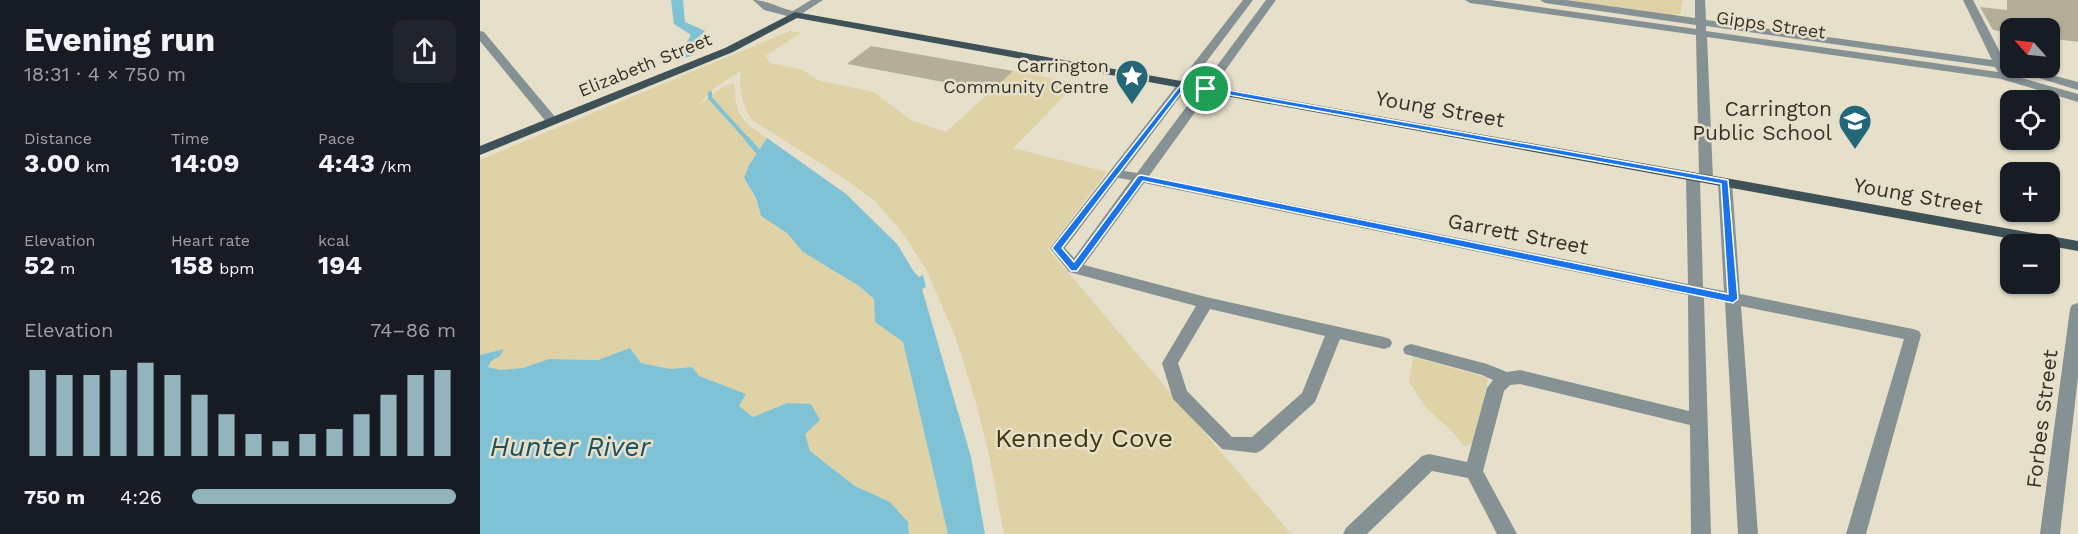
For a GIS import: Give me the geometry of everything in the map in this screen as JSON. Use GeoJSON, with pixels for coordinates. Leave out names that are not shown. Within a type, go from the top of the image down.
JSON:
{"type":"FeatureCollection","features":[{"type":"Feature","properties":{"kind":"main road","name":"Young Street"},"geometry":{"type":"LineString","coordinates":[[795,15],[2078,246]]}},
{"type":"Feature","properties":{"kind":"main road","name":"Elizabeth Street"},"geometry":{"type":"LineString","coordinates":[[480,151],[729,50],[795,15]]}},
{"type":"Feature","properties":{"kind":"street"},"geometry":{"type":"LineString","coordinates":[[758,0],[768,8],[795,15]]}},
{"type":"Feature","properties":{"kind":"street","name":"Elizabeth Street"},"geometry":{"type":"LineString","coordinates":[[795,15],[818,0]]}},
{"type":"Feature","properties":{"kind":"street"},"geometry":{"type":"LineString","coordinates":[[1248,0],[1057,248],[1074,268],[1206,303],[1384,343]]}},
{"type":"Feature","properties":{"kind":"street"},"geometry":{"type":"LineString","coordinates":[[1074,268],[1271,0]]}},
{"type":"Feature","properties":{"kind":"street","name":"Gipps Street"},"geometry":{"type":"LineString","coordinates":[[1470,0],[1544,3],[1853,55],[2000,76]]}},
{"type":"Feature","properties":{"kind":"street"},"geometry":{"type":"LineString","coordinates":[[1700,0],[1700,178],[1696,291],[1701,534]]}},
{"type":"Feature","properties":{"kind":"street"},"geometry":{"type":"LineString","coordinates":[[1968,0],[2000,53]]}},
{"type":"Feature","properties":{"kind":"street","name":"Gipps Street"},"geometry":{"type":"LineString","coordinates":[[1701,28],[1850,43],[2000,65]]}},
{"type":"Feature","properties":{"kind":"street"},"geometry":{"type":"LineString","coordinates":[[480,34],[552,121]]}},
{"type":"Feature","properties":{"kind":"street","name":"Gipps Street"},"geometry":{"type":"LineString","coordinates":[[1850,43],[1853,55]]}},
{"type":"Feature","properties":{"kind":"street","name":"Gipps Street"},"geometry":{"type":"LineString","coordinates":[[2009,78],[2078,98]]}},
{"type":"Feature","properties":{"kind":"street","name":"Gipps Street"},"geometry":{"type":"LineString","coordinates":[[2050,78],[2078,86]]}},
{"type":"Feature","properties":{"kind":"street"},"geometry":{"type":"LineString","coordinates":[[1147,131],[1172,135]]}},
{"type":"Feature","properties":{"kind":"street","name":"Garrett Street"},"geometry":{"type":"LineString","coordinates":[[1115,172],[1913,335],[1856,534]]}},
{"type":"Feature","properties":{"kind":"street"},"geometry":{"type":"LineString","coordinates":[[1725,182],[1749,534]]}},
{"type":"Feature","properties":{"kind":"street"},"geometry":{"type":"LineString","coordinates":[[1206,303],[1170,363],[1179,394],[1228,444],[1256,445],[1309,397],[1334,333]]}},
{"type":"Feature","properties":{"kind":"street","name":"Forbes Street"},"geometry":{"type":"LineString","coordinates":[[2050,534],[2078,309]]}},
{"type":"Feature","properties":{"kind":"street"},"geometry":{"type":"LineString","coordinates":[[1411,350],[1487,370],[1505,379],[1520,377],[1699,420]]}},
{"type":"Feature","properties":{"kind":"street"},"geometry":{"type":"LineString","coordinates":[[1505,379],[1496,388],[1474,471],[1507,534]]}},
{"type":"Feature","properties":{"kind":"street"},"geometry":{"type":"LineString","coordinates":[[1353,534],[1429,462],[1474,471]]}},
{"type":"Feature","properties":{"kind":"green space"},"geometry":{"type":"Polygon","coordinates":[[[1567,0],[1683,0],[1680,14],[1672,15],[1567,0]]]}},
{"type":"Feature","properties":{"kind":"green space","name":"Kennedy Cove"},"geometry":{"type":"Polygon","coordinates":[[[790,31],[801,33],[765,56],[770,63],[803,70],[817,80],[874,92],[911,120],[946,132],[1013,71],[1077,83],[1013,148],[1107,172],[1048,249],[1291,534],[1004,534],[989,455],[976,403],[956,338],[926,269],[902,232],[875,201],[842,177],[752,120],[742,97],[741,71],[717,86],[695,108],[722,87],[734,83],[736,103],[741,116],[767,138],[749,165],[744,178],[756,199],[761,216],[787,233],[803,252],[859,286],[874,299],[875,322],[903,342],[948,534],[909,534],[908,522],[890,502],[855,486],[810,451],[805,434],[787,403],[753,417],[738,406],[745,394],[698,376],[692,367],[670,369],[641,363],[630,348],[598,360],[549,359],[523,368],[500,371],[488,367],[503,350],[480,355],[480,160],[790,31]]]}},
{"type":"Feature","properties":{"kind":"green space"},"geometry":{"type":"Polygon","coordinates":[[[1413,357],[1488,378],[1475,443],[1464,446],[1450,429],[1427,409],[1409,382],[1413,357]]]}},
{"type":"Feature","properties":{"kind":"water"},"geometry":{"type":"Polygon","coordinates":[[[671,0],[683,0],[685,22],[705,31],[696,39],[694,55],[679,60],[679,55],[691,35],[674,24],[671,0]]]}},
{"type":"Feature","properties":{"kind":"water"},"geometry":{"type":"Polygon","coordinates":[[[767,138],[846,194],[897,244],[914,272],[919,277],[923,275],[926,287],[922,289],[971,457],[985,534],[948,534],[903,342],[875,322],[874,299],[859,286],[803,252],[787,233],[761,216],[756,198],[744,178],[749,165],[767,138]]]}},
{"type":"Feature","properties":{"kind":"water","name":"Hunter River"},"geometry":{"type":"Polygon","coordinates":[[[630,348],[641,363],[670,369],[692,367],[699,376],[746,394],[739,406],[753,417],[787,403],[811,404],[820,420],[805,434],[810,451],[855,486],[890,502],[908,522],[909,534],[480,534],[480,355],[504,349],[488,367],[500,370],[523,368],[549,359],[598,360],[630,348]]]}},
{"type":"Feature","properties":{"kind":"building"},"geometry":{"type":"Polygon","coordinates":[[[2007,0],[2078,0],[2078,42],[2060,40],[2060,18],[2000,18],[2000,31],[1993,30],[1980,7],[2007,10],[2007,0]]]}},
{"type":"Feature","properties":{"kind":"building"},"geometry":{"type":"Polygon","coordinates":[[[871,46],[1013,71],[992,91],[847,64],[871,46]]]}},
{"type":"Feature","properties":{"kind":"waterway"},"geometry":{"type":"LineString","coordinates":[[710,93],[710,98],[748,140]]}},
{"type":"Feature","properties":{"kind":"waterway"},"geometry":{"type":"LineString","coordinates":[[747,139],[763,157]]}},
{"type":"Feature","properties":{"kind":"place","name":"Carrington Community Centre"},"geometry":{"type":"Point","coordinates":[1132,105]}},
{"type":"Feature","properties":{"kind":"place","name":"Carrington Public School"},"geometry":{"type":"Point","coordinates":[1855,150]}},
{"type":"Feature","properties":{"kind":"route"},"geometry":{"type":"LineString","coordinates":[[1183,84],[1206,89],[1725,182],[1733,299],[1141,178],[1074,268],[1057,248],[1183,84]]}}]}
